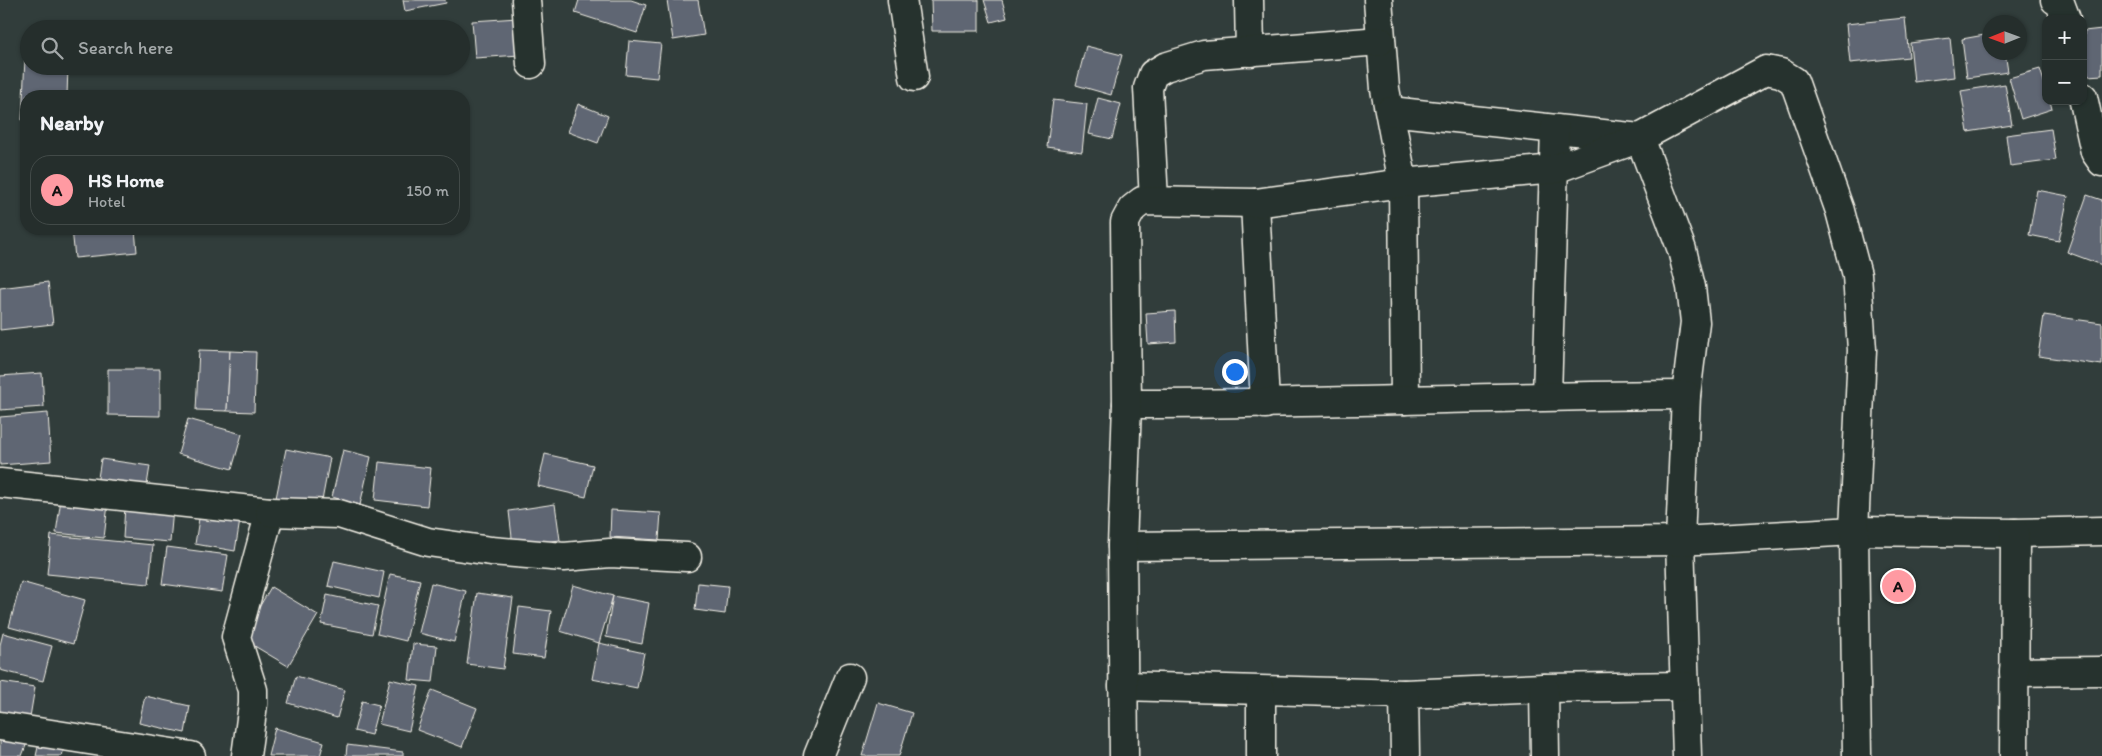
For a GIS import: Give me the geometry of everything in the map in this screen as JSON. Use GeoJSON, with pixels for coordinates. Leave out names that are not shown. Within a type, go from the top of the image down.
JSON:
{"type":"FeatureCollection","features":[{"type":"Feature","properties":{"kind":"street"},"geometry":{"type":"LineString","coordinates":[[526,0],[531,64]]}},
{"type":"Feature","properties":{"kind":"street"},"geometry":{"type":"LineString","coordinates":[[902,0],[914,77]]}},
{"type":"Feature","properties":{"kind":"street"},"geometry":{"type":"LineString","coordinates":[[1249,0],[1250,52]]}},
{"type":"Feature","properties":{"kind":"street"},"geometry":{"type":"LineString","coordinates":[[1378,0],[1380,41],[1390,111],[1404,183],[1405,400]]}},
{"type":"Feature","properties":{"kind":"street"},"geometry":{"type":"LineString","coordinates":[[2055,0],[2060,3],[2064,15]]}},
{"type":"Feature","properties":{"kind":"street"},"geometry":{"type":"LineString","coordinates":[[1154,200],[1148,88],[1153,74],[1165,67],[1204,55],[1380,41]]}},
{"type":"Feature","properties":{"kind":"street"},"geometry":{"type":"LineString","coordinates":[[1124,756],[1122,546],[1128,404],[1125,222],[1132,209],[1142,201],[1255,203],[1404,183],[1555,169],[1640,138],[1766,70],[1781,73],[1794,81],[1840,211],[1857,275],[1862,350],[1854,531],[1857,756]]}},
{"type":"Feature","properties":{"kind":"street"},"geometry":{"type":"LineString","coordinates":[[2085,105],[2095,152],[2102,162]]}},
{"type":"Feature","properties":{"kind":"street"},"geometry":{"type":"LineString","coordinates":[[1390,111],[1640,138]]}},
{"type":"Feature","properties":{"kind":"street"},"geometry":{"type":"LineString","coordinates":[[1547,396],[1555,128]]}},
{"type":"Feature","properties":{"kind":"street"},"geometry":{"type":"LineString","coordinates":[[1640,138],[1682,250],[1691,287],[1695,322],[1686,395],[1680,540],[1687,756]]}},
{"type":"Feature","properties":{"kind":"street"},"geometry":{"type":"LineString","coordinates":[[1255,203],[1265,404]]}},
{"type":"Feature","properties":{"kind":"street"},"geometry":{"type":"LineString","coordinates":[[1128,404],[1265,404],[1547,396],[1686,395]]}},
{"type":"Feature","properties":{"kind":"street"},"geometry":{"type":"LineString","coordinates":[[0,483],[270,512],[339,514],[428,542],[491,551],[564,558],[610,553],[687,557]]}},
{"type":"Feature","properties":{"kind":"street"},"geometry":{"type":"LineString","coordinates":[[246,756],[253,690],[236,637],[270,512]]}},
{"type":"Feature","properties":{"kind":"street"},"geometry":{"type":"LineString","coordinates":[[1122,546],[1680,540],[1854,531],[2015,533],[2102,531]]}},
{"type":"Feature","properties":{"kind":"street"},"geometry":{"type":"LineString","coordinates":[[2014,756],[2015,533]]}},
{"type":"Feature","properties":{"kind":"street"},"geometry":{"type":"LineString","coordinates":[[2014,672],[2102,671]]}},
{"type":"Feature","properties":{"kind":"street"},"geometry":{"type":"LineString","coordinates":[[818,756],[850,677]]}},
{"type":"Feature","properties":{"kind":"street"},"geometry":{"type":"LineString","coordinates":[[1123,686],[1261,692],[1404,694],[1544,688],[1685,686]]}},
{"type":"Feature","properties":{"kind":"street"},"geometry":{"type":"LineString","coordinates":[[1544,688],[1545,756]]}},
{"type":"Feature","properties":{"kind":"street"},"geometry":{"type":"LineString","coordinates":[[1261,692],[1262,756]]}},
{"type":"Feature","properties":{"kind":"street"},"geometry":{"type":"LineString","coordinates":[[1404,694],[1405,756]]}},
{"type":"Feature","properties":{"kind":"street"},"geometry":{"type":"LineString","coordinates":[[0,726],[191,756]]}},
{"type":"Feature","properties":{"kind":"building"},"geometry":{"type":"Polygon","coordinates":[[[403,0],[445,0],[446,3],[405,11],[403,0]]]}},
{"type":"Feature","properties":{"kind":"building"},"geometry":{"type":"Polygon","coordinates":[[[579,0],[631,0],[646,5],[637,33],[575,13],[579,0]]]}},
{"type":"Feature","properties":{"kind":"building"},"geometry":{"type":"Polygon","coordinates":[[[667,0],[698,0],[704,35],[673,40],[667,0]]]}},
{"type":"Feature","properties":{"kind":"building"},"geometry":{"type":"Polygon","coordinates":[[[931,0],[979,0],[979,31],[932,31],[931,0]]]}},
{"type":"Feature","properties":{"kind":"building"},"geometry":{"type":"Polygon","coordinates":[[[984,0],[1002,0],[1007,18],[991,22],[984,0]]]}},
{"type":"Feature","properties":{"kind":"building"},"geometry":{"type":"Polygon","coordinates":[[[518,18],[520,55],[475,58],[472,21],[518,18]]]}},
{"type":"Feature","properties":{"kind":"building"},"geometry":{"type":"Polygon","coordinates":[[[1905,18],[1909,57],[1850,63],[1846,24],[1905,18]]]}},
{"type":"Feature","properties":{"kind":"building"},"geometry":{"type":"Polygon","coordinates":[[[2102,29],[2102,75],[2088,76],[2087,31],[2102,29]]]}},
{"type":"Feature","properties":{"kind":"building"},"geometry":{"type":"Polygon","coordinates":[[[1982,35],[1982,60],[2006,60],[2008,72],[1967,78],[1962,39],[1982,35]]]}},
{"type":"Feature","properties":{"kind":"building"},"geometry":{"type":"Polygon","coordinates":[[[1950,38],[1954,77],[1914,82],[1910,43],[1950,38]]]}},
{"type":"Feature","properties":{"kind":"building"},"geometry":{"type":"Polygon","coordinates":[[[629,41],[661,44],[657,78],[626,75],[629,41]]]}},
{"type":"Feature","properties":{"kind":"building"},"geometry":{"type":"Polygon","coordinates":[[[1086,46],[1122,55],[1111,95],[1076,85],[1086,46]]]}},
{"type":"Feature","properties":{"kind":"building"},"geometry":{"type":"Polygon","coordinates":[[[2040,69],[2042,75],[2042,105],[2051,105],[2052,109],[2021,119],[2009,78],[2040,69]]]}},
{"type":"Feature","properties":{"kind":"building"},"geometry":{"type":"Polygon","coordinates":[[[24,75],[68,75],[67,90],[23,90],[24,75]]]}},
{"type":"Feature","properties":{"kind":"building"},"geometry":{"type":"Polygon","coordinates":[[[2005,84],[2012,125],[1968,132],[1961,91],[2005,84]]]}},
{"type":"Feature","properties":{"kind":"building"},"geometry":{"type":"Polygon","coordinates":[[[1098,98],[1121,104],[1112,139],[1089,134],[1098,98]]]}},
{"type":"Feature","properties":{"kind":"building"},"geometry":{"type":"Polygon","coordinates":[[[1053,100],[1087,104],[1082,152],[1047,147],[1053,100]]]}},
{"type":"Feature","properties":{"kind":"building"},"geometry":{"type":"Polygon","coordinates":[[[578,104],[608,116],[598,143],[568,132],[578,104]]]}},
{"type":"Feature","properties":{"kind":"building"},"geometry":{"type":"Polygon","coordinates":[[[2051,129],[2056,160],[2010,166],[2006,135],[2051,129]]]}},
{"type":"Feature","properties":{"kind":"building"},"geometry":{"type":"Polygon","coordinates":[[[2037,190],[2068,196],[2059,241],[2029,235],[2037,190]]]}},
{"type":"Feature","properties":{"kind":"building"},"geometry":{"type":"Polygon","coordinates":[[[2087,195],[2102,200],[2102,265],[2067,252],[2087,195]]]}},
{"type":"Feature","properties":{"kind":"building"},"geometry":{"type":"Polygon","coordinates":[[[73,235],[136,235],[137,252],[75,258],[73,235]]]}},
{"type":"Feature","properties":{"kind":"building"},"geometry":{"type":"Polygon","coordinates":[[[48,282],[53,324],[0,330],[0,288],[48,282]]]}},
{"type":"Feature","properties":{"kind":"building"},"geometry":{"type":"Polygon","coordinates":[[[1175,311],[1176,342],[1148,344],[1146,313],[1175,311]]]}},
{"type":"Feature","properties":{"kind":"building"},"geometry":{"type":"Polygon","coordinates":[[[2044,315],[2102,323],[2102,365],[2038,356],[2044,315]]]}},
{"type":"Feature","properties":{"kind":"building"},"geometry":{"type":"Polygon","coordinates":[[[199,350],[230,351],[227,411],[196,410],[199,350]]]}},
{"type":"Feature","properties":{"kind":"building"},"geometry":{"type":"Polygon","coordinates":[[[230,351],[256,352],[254,412],[227,411],[230,351]]]}},
{"type":"Feature","properties":{"kind":"building"},"geometry":{"type":"Polygon","coordinates":[[[108,369],[160,369],[160,416],[108,415],[108,369]]]}},
{"type":"Feature","properties":{"kind":"building"},"geometry":{"type":"Polygon","coordinates":[[[42,373],[44,407],[0,410],[0,376],[42,373]]]}},
{"type":"Feature","properties":{"kind":"building"},"geometry":{"type":"Polygon","coordinates":[[[48,413],[51,461],[0,465],[0,417],[48,413]]]}},
{"type":"Feature","properties":{"kind":"building"},"geometry":{"type":"Polygon","coordinates":[[[188,419],[242,434],[232,469],[178,454],[188,419]]]}},
{"type":"Feature","properties":{"kind":"building"},"geometry":{"type":"Polygon","coordinates":[[[286,449],[330,458],[321,506],[276,498],[286,449]]]}},
{"type":"Feature","properties":{"kind":"building"},"geometry":{"type":"Polygon","coordinates":[[[343,450],[371,457],[360,505],[332,497],[343,450]]]}},
{"type":"Feature","properties":{"kind":"building"},"geometry":{"type":"Polygon","coordinates":[[[545,454],[593,465],[586,497],[538,486],[545,454]]]}},
{"type":"Feature","properties":{"kind":"building"},"geometry":{"type":"Polygon","coordinates":[[[101,459],[150,466],[146,491],[97,484],[101,459]]]}},
{"type":"Feature","properties":{"kind":"building"},"geometry":{"type":"Polygon","coordinates":[[[379,462],[431,468],[427,506],[375,500],[379,462]]]}},
{"type":"Feature","properties":{"kind":"building"},"geometry":{"type":"Polygon","coordinates":[[[61,499],[108,504],[104,538],[56,533],[61,499]]]}},
{"type":"Feature","properties":{"kind":"building"},"geometry":{"type":"Polygon","coordinates":[[[555,504],[560,540],[513,546],[509,511],[555,504]]]}},
{"type":"Feature","properties":{"kind":"building"},"geometry":{"type":"Polygon","coordinates":[[[125,506],[173,509],[170,542],[123,538],[125,506]]]}},
{"type":"Feature","properties":{"kind":"building"},"geometry":{"type":"Polygon","coordinates":[[[201,506],[241,514],[235,551],[195,544],[201,506]]]}},
{"type":"Feature","properties":{"kind":"building"},"geometry":{"type":"Polygon","coordinates":[[[611,510],[661,513],[659,540],[610,537],[611,510]]]}},
{"type":"Feature","properties":{"kind":"building"},"geometry":{"type":"Polygon","coordinates":[[[51,535],[153,545],[149,584],[47,574],[51,535]]]}},
{"type":"Feature","properties":{"kind":"building"},"geometry":{"type":"Polygon","coordinates":[[[167,547],[228,555],[222,592],[162,584],[167,547]]]}},
{"type":"Feature","properties":{"kind":"building"},"geometry":{"type":"Polygon","coordinates":[[[334,561],[384,572],[379,598],[328,586],[334,561]]]}},
{"type":"Feature","properties":{"kind":"building"},"geometry":{"type":"Polygon","coordinates":[[[390,574],[420,580],[406,641],[377,634],[390,574]]]}},
{"type":"Feature","properties":{"kind":"building"},"geometry":{"type":"Polygon","coordinates":[[[21,582],[85,600],[73,644],[9,627],[21,582]]]}},
{"type":"Feature","properties":{"kind":"building"},"geometry":{"type":"Polygon","coordinates":[[[431,583],[466,591],[454,642],[419,633],[431,583]]]}},
{"type":"Feature","properties":{"kind":"building"},"geometry":{"type":"Polygon","coordinates":[[[698,583],[728,586],[725,614],[695,610],[698,583]]]}},
{"type":"Feature","properties":{"kind":"building"},"geometry":{"type":"Polygon","coordinates":[[[573,585],[613,596],[599,643],[560,631],[573,585]]]}},
{"type":"Feature","properties":{"kind":"building"},"geometry":{"type":"Polygon","coordinates":[[[271,587],[318,615],[288,666],[241,638],[271,587]]]}},
{"type":"Feature","properties":{"kind":"building"},"geometry":{"type":"Polygon","coordinates":[[[477,593],[513,598],[503,669],[467,664],[477,593]]]}},
{"type":"Feature","properties":{"kind":"building"},"geometry":{"type":"Polygon","coordinates":[[[327,595],[378,606],[372,634],[321,624],[327,595]]]}},
{"type":"Feature","properties":{"kind":"building"},"geometry":{"type":"Polygon","coordinates":[[[613,596],[649,603],[642,644],[606,637],[613,596]]]}},
{"type":"Feature","properties":{"kind":"building"},"geometry":{"type":"Polygon","coordinates":[[[519,607],[551,611],[544,658],[513,654],[519,607]]]}},
{"type":"Feature","properties":{"kind":"building"},"geometry":{"type":"Polygon","coordinates":[[[3,633],[52,646],[43,681],[0,670],[0,645],[3,633]]]}},
{"type":"Feature","properties":{"kind":"building"},"geometry":{"type":"Polygon","coordinates":[[[599,643],[644,653],[637,688],[592,679],[599,643]]]}},
{"type":"Feature","properties":{"kind":"building"},"geometry":{"type":"Polygon","coordinates":[[[413,644],[437,646],[433,682],[409,680],[413,644]]]}},
{"type":"Feature","properties":{"kind":"building"},"geometry":{"type":"Polygon","coordinates":[[[296,676],[345,690],[337,718],[288,703],[296,676]]]}},
{"type":"Feature","properties":{"kind":"building"},"geometry":{"type":"Polygon","coordinates":[[[390,679],[419,686],[409,731],[379,724],[390,679]]]}},
{"type":"Feature","properties":{"kind":"building"},"geometry":{"type":"Polygon","coordinates":[[[0,682],[35,687],[30,717],[0,712],[0,682]]]}},
{"type":"Feature","properties":{"kind":"building"},"geometry":{"type":"Polygon","coordinates":[[[432,690],[477,708],[462,747],[417,730],[432,690]]]}},
{"type":"Feature","properties":{"kind":"building"},"geometry":{"type":"Polygon","coordinates":[[[145,696],[190,706],[185,733],[139,723],[145,696]]]}},
{"type":"Feature","properties":{"kind":"building"},"geometry":{"type":"Polygon","coordinates":[[[362,701],[379,705],[371,735],[354,731],[362,701]]]}},
{"type":"Feature","properties":{"kind":"building"},"geometry":{"type":"Polygon","coordinates":[[[878,703],[912,713],[899,756],[862,756],[878,703]]]}},
{"type":"Feature","properties":{"kind":"building"},"geometry":{"type":"Polygon","coordinates":[[[275,728],[324,742],[320,756],[268,756],[275,728]]]}},
{"type":"Feature","properties":{"kind":"building"},"geometry":{"type":"Polygon","coordinates":[[[0,730],[28,740],[22,756],[0,756],[0,730]]]}},
{"type":"Feature","properties":{"kind":"building"},"geometry":{"type":"Polygon","coordinates":[[[41,734],[66,740],[62,756],[36,756],[41,734]]]}},
{"type":"Feature","properties":{"kind":"building"},"geometry":{"type":"Polygon","coordinates":[[[347,745],[403,752],[403,756],[346,756],[347,745]]]}},
{"type":"Feature","properties":{"kind":"place","name":"HS Home"},"geometry":{"type":"Point","coordinates":[1898,586]}}]}
